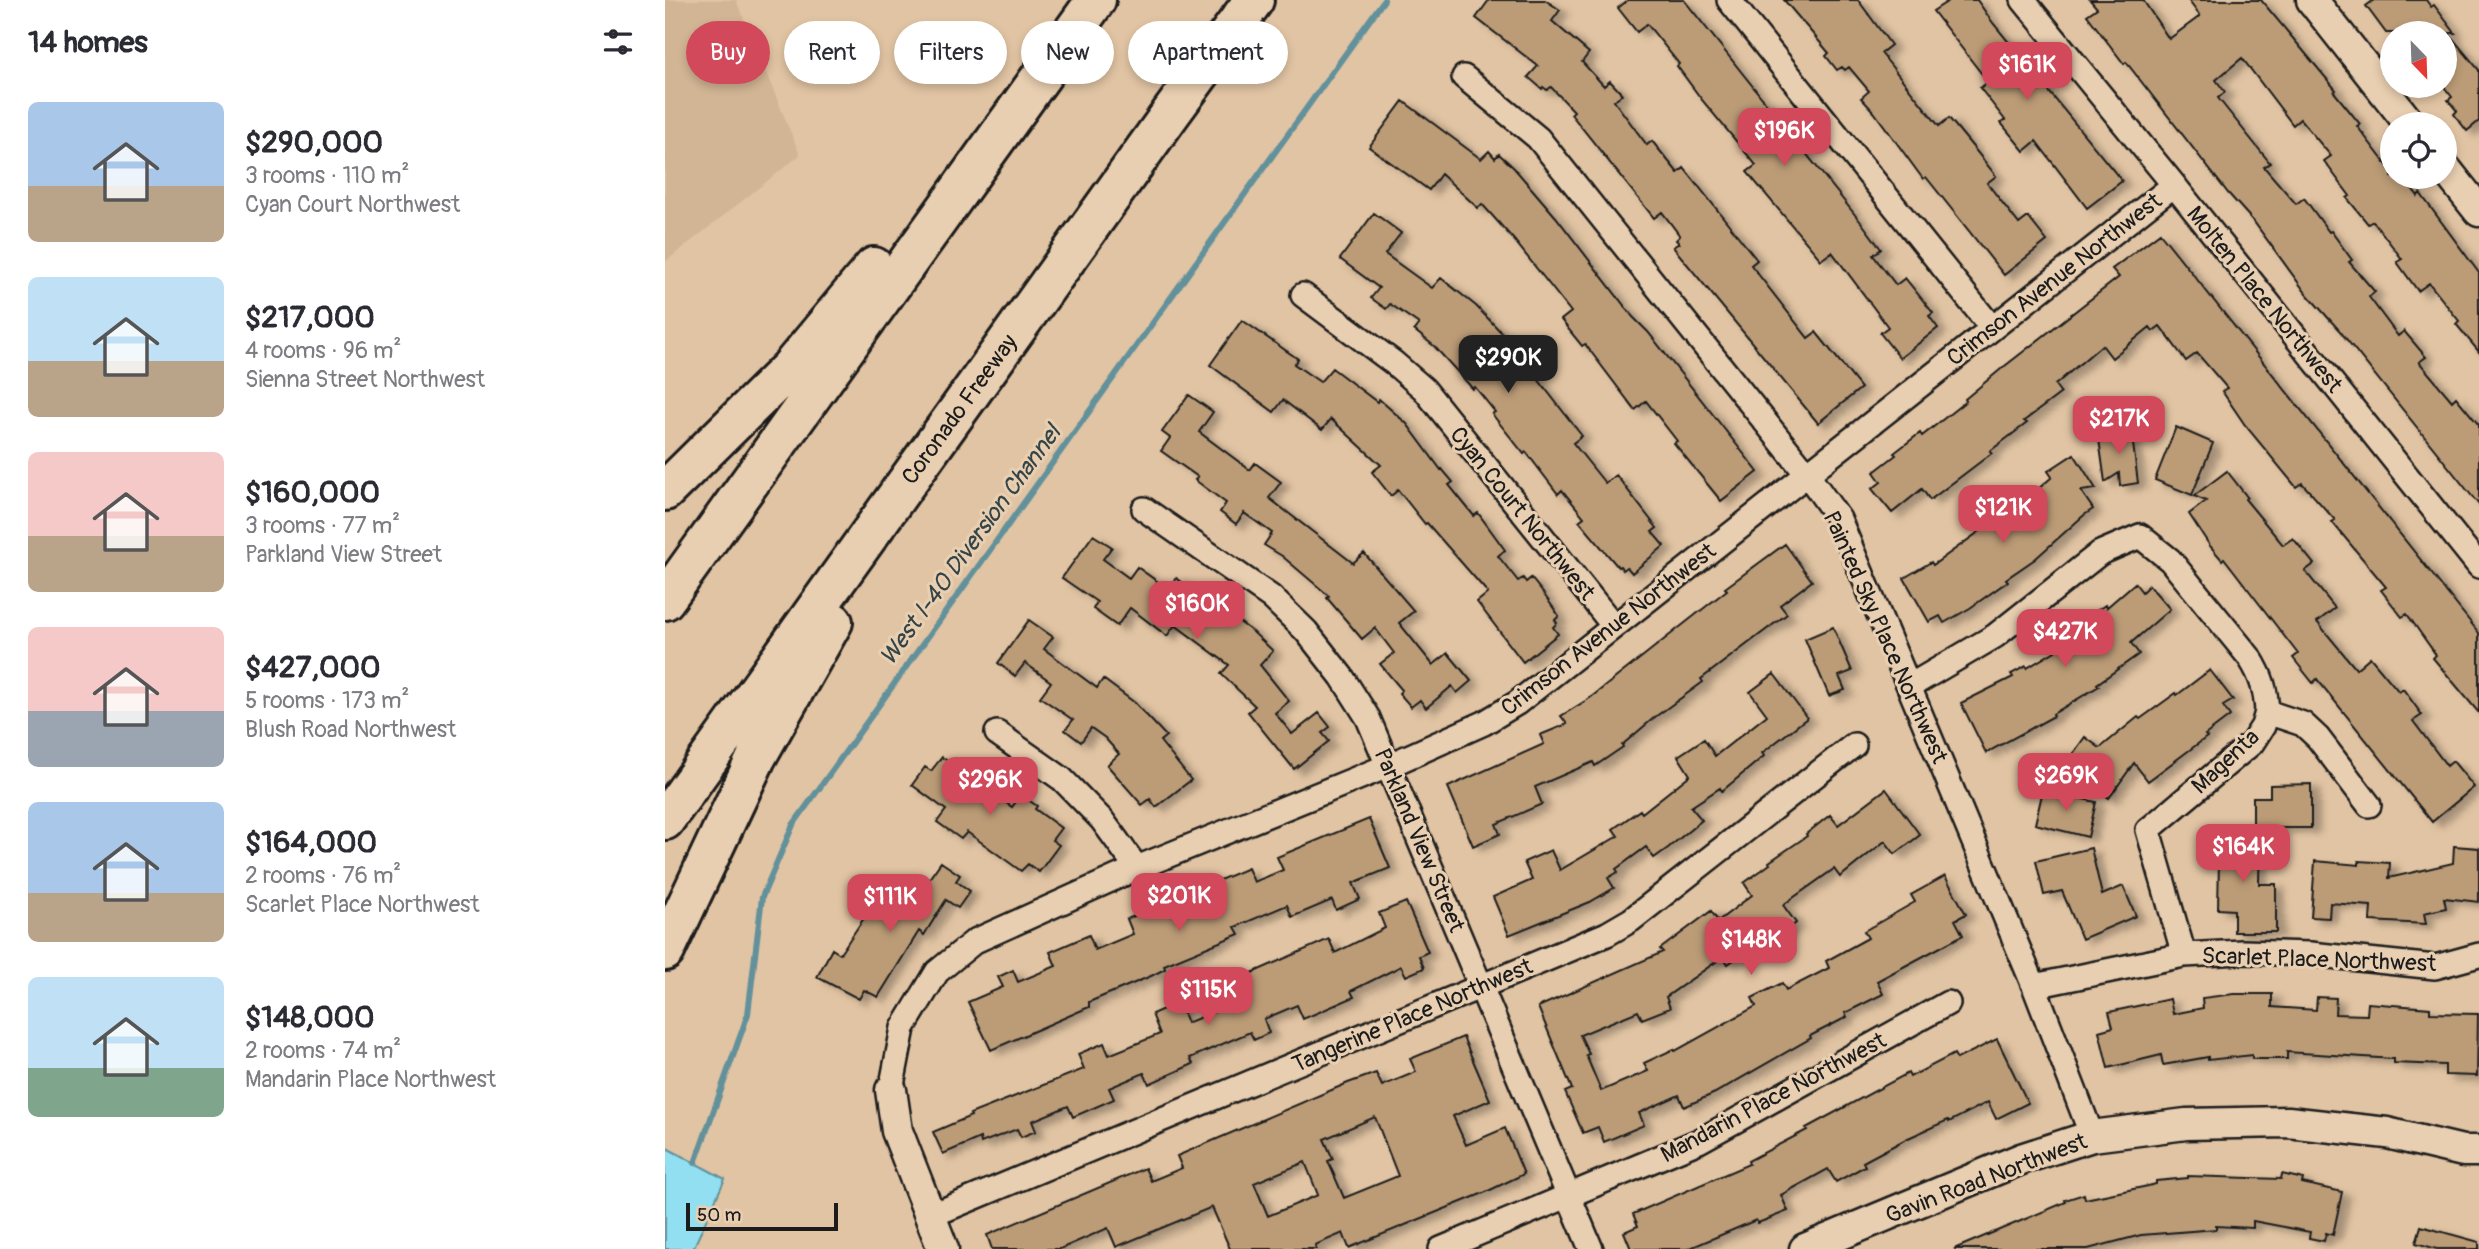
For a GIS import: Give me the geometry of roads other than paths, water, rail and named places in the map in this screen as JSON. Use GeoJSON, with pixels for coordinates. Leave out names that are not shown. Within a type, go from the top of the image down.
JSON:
{"type":"FeatureCollection","features":[{"type":"Feature","properties":{"kind":"highway"},"geometry":{"type":"LineString","coordinates":[[665,491],[790,368],[944,178],[1095,0]]}},
{"type":"Feature","properties":{"kind":"highway"},"geometry":{"type":"LineString","coordinates":[[665,600],[1095,0]]}},
{"type":"Feature","properties":{"kind":"highway","name":"Coronado Freeway"},"geometry":{"type":"LineString","coordinates":[[665,820],[1254,0]]}},
{"type":"Feature","properties":{"kind":"highway"},"geometry":{"type":"LineString","coordinates":[[665,951],[756,758],[832,622],[961,406]]}},
{"type":"Feature","properties":{"kind":"street"},"geometry":{"type":"LineString","coordinates":[[1729,0],[1992,328]]}},
{"type":"Feature","properties":{"kind":"street","name":"Molten Place Northwest"},"geometry":{"type":"LineString","coordinates":[[2022,0],[2479,566]]}},
{"type":"Feature","properties":{"kind":"street"},"geometry":{"type":"LineString","coordinates":[[2312,0],[2401,112]]}},
{"type":"Feature","properties":{"kind":"street","name":"Painted Sky Place Northwest"},"geometry":{"type":"LineString","coordinates":[[1464,77],[1538,138],[1807,474],[1839,519],[2034,986],[2092,1136]]}},
{"type":"Feature","properties":{"kind":"street"},"geometry":{"type":"LineString","coordinates":[[2457,183],[2479,211]]}},
{"type":"Feature","properties":{"kind":"street","name":"Crimson Avenue Northwest"},"geometry":{"type":"LineString","coordinates":[[891,1090],[902,1028],[937,972],[975,941],[1137,868],[1390,765],[1484,723],[1517,703],[2174,185]]}},
{"type":"Feature","properties":{"kind":"street","name":"Cyan Court Northwest"},"geometry":{"type":"LineString","coordinates":[[1303,295],[1394,363],[1424,389],[1613,625]]}},
{"type":"Feature","properties":{"kind":"street","name":"Parkland View Street"},"geometry":{"type":"LineString","coordinates":[[1144,509],[1271,597],[1306,631],[1342,677],[1369,718],[1591,1249]]}},
{"type":"Feature","properties":{"kind":"street"},"geometry":{"type":"LineString","coordinates":[[1910,686],[1995,636],[2100,553],[2140,536],[2170,560],[2250,658],[2261,675],[2267,712],[2303,724],[2318,738],[2369,805]]}},
{"type":"Feature","properties":{"kind":"street","name":"Magenta"},"geometry":{"type":"LineString","coordinates":[[2184,955],[2148,830],[2252,743],[2263,726],[2267,712]]}},
{"type":"Feature","properties":{"kind":"street"},"geometry":{"type":"LineString","coordinates":[[997,733],[1062,779],[1102,820],[1137,868]]}},
{"type":"Feature","properties":{"kind":"street","name":"Tangerine Place Northwest"},"geometry":{"type":"LineString","coordinates":[[930,1216],[1607,934],[1631,920],[1854,745]]}},
{"type":"Feature","properties":{"kind":"street","name":"Scarlet Place Northwest"},"geometry":{"type":"LineString","coordinates":[[2034,986],[2184,955],[2242,952],[2309,954],[2435,967],[2479,955]]}},
{"type":"Feature","properties":{"kind":"street","name":"Mandarin Place Northwest"},"geometry":{"type":"LineString","coordinates":[[1441,1249],[1699,1141],[1948,1003]]}},
{"type":"Feature","properties":{"kind":"street"},"geometry":{"type":"LineString","coordinates":[[891,1090],[897,1132],[943,1249]]}},
{"type":"Feature","properties":{"kind":"street","name":"Gavin Road Northwest"},"geometry":{"type":"LineString","coordinates":[[1805,1249],[2021,1159],[2092,1136],[2186,1124],[2288,1122],[2387,1133],[2474,1159]]}},
{"type":"Feature","properties":{"kind":"water"},"geometry":{"type":"Polygon","coordinates":[[[665,1147],[725,1179],[693,1249],[665,1249],[665,1147]]]}},
{"type":"Feature","properties":{"kind":"waterway","name":"West I-40 Diversion Channel"},"geometry":{"type":"LineString","coordinates":[[695,1163],[748,1014],[762,897],[793,825],[1384,0]]}}]}
